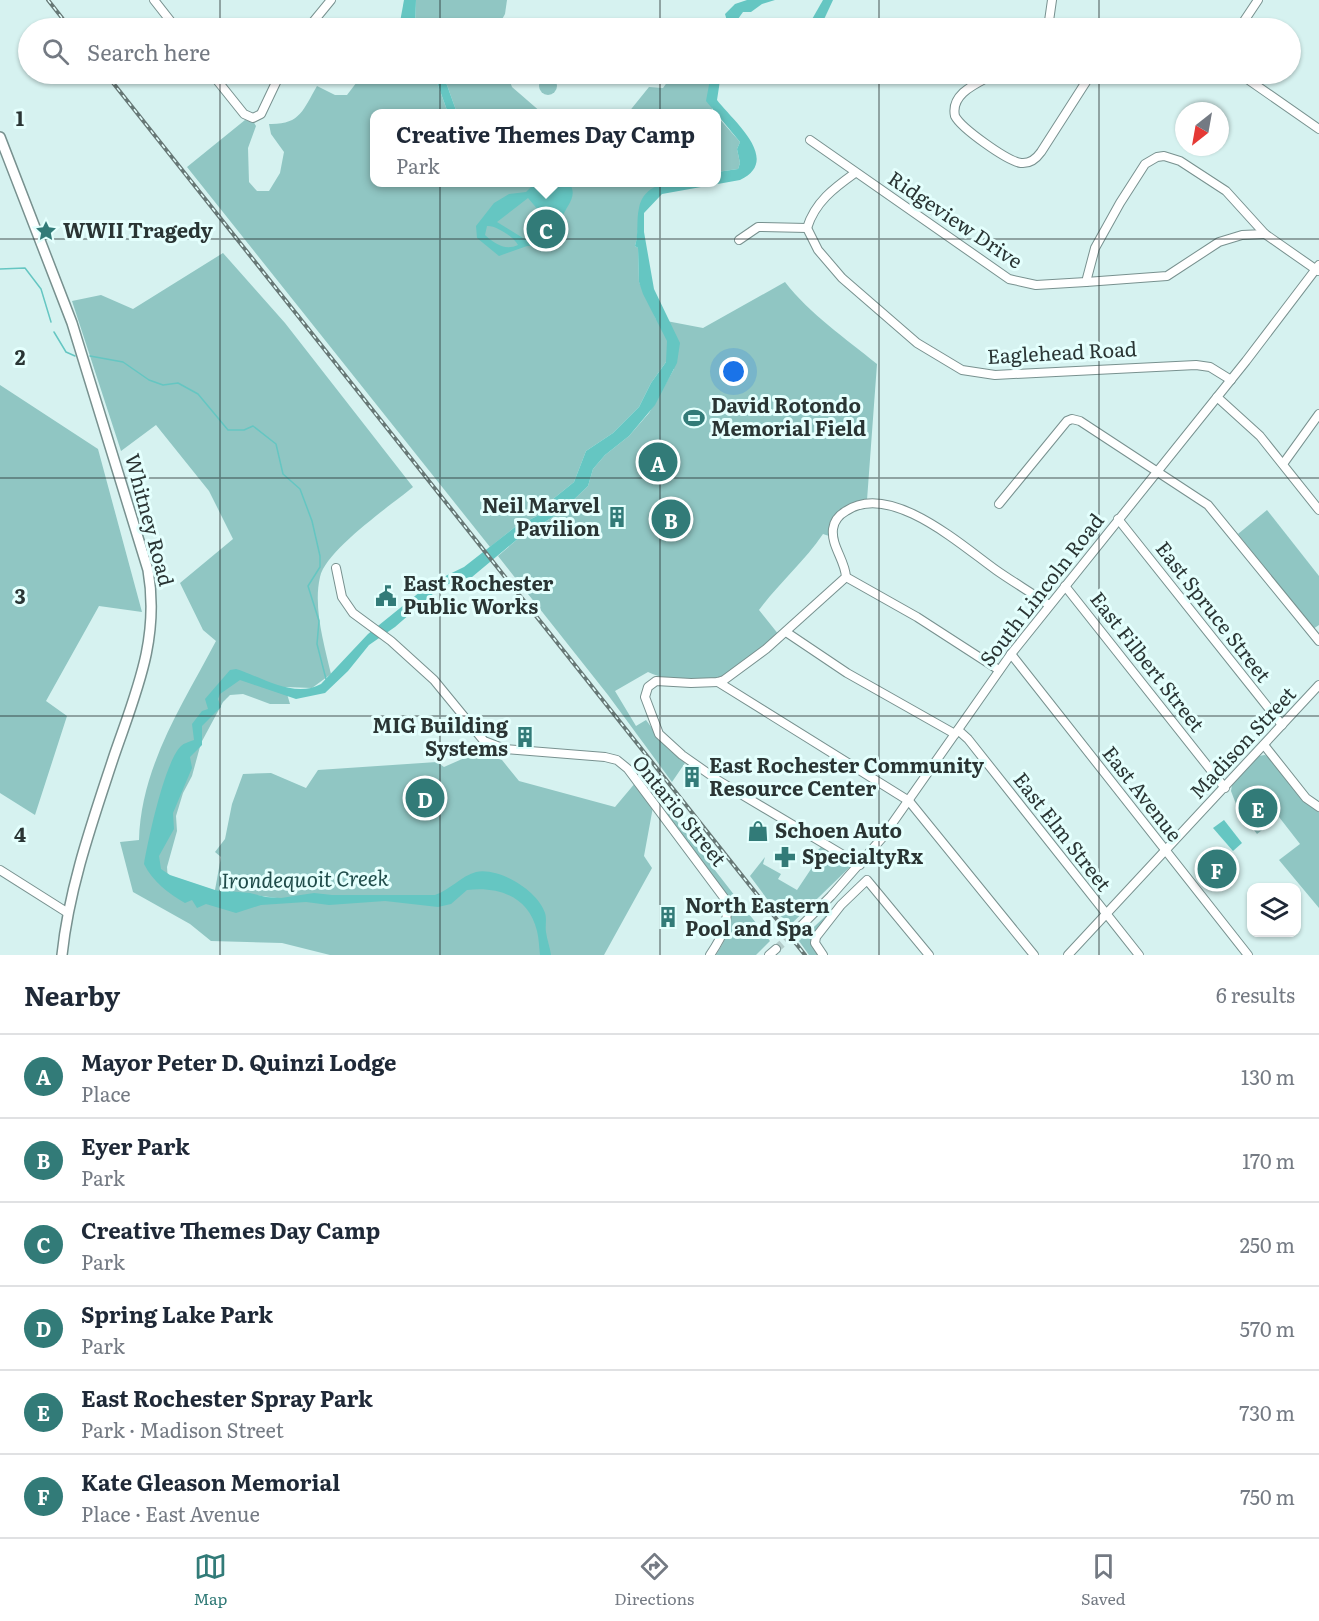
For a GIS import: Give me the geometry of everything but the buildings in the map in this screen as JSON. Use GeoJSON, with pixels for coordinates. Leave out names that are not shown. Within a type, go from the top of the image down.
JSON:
{"type":"FeatureCollection","features":[{"type":"Feature","properties":{"kind":"main road","name":"Whitney Road"},"geometry":{"type":"LineString","coordinates":[[0,137],[72,323],[148,570],[151,588],[152,628],[145,665],[103,788],[68,913],[62,955]]}},
{"type":"Feature","properties":{"kind":"street"},"geometry":{"type":"LineString","coordinates":[[154,0],[168,18]]}},
{"type":"Feature","properties":{"kind":"street"},"geometry":{"type":"LineString","coordinates":[[316,18],[331,0]]}},
{"type":"Feature","properties":{"kind":"street"},"geometry":{"type":"LineString","coordinates":[[1049,18],[1052,0]]}},
{"type":"Feature","properties":{"kind":"street"},"geometry":{"type":"LineString","coordinates":[[1246,18],[1257,0]]}},
{"type":"Feature","properties":{"kind":"street"},"geometry":{"type":"LineString","coordinates":[[220,84],[244,114],[253,118],[261,114],[275,84]]}},
{"type":"Feature","properties":{"kind":"street"},"geometry":{"type":"LineString","coordinates":[[978,84],[961,94],[955,105],[955,116],[968,130],[1014,160],[1024,163],[1035,159],[1041,152],[1085,84]]}},
{"type":"Feature","properties":{"kind":"street"},"geometry":{"type":"LineString","coordinates":[[1254,84],[1319,129]]}},
{"type":"Feature","properties":{"kind":"street","name":"Ridgeview Drive"},"geometry":{"type":"LineString","coordinates":[[810,140],[1009,279],[1036,285],[1167,276],[1219,242],[1242,235],[1265,234]]}},
{"type":"Feature","properties":{"kind":"street"},"geometry":{"type":"LineString","coordinates":[[1086,282],[1098,242],[1145,164],[1156,157],[1180,161],[1226,191],[1265,234],[1318,269]]}},
{"type":"Feature","properties":{"kind":"street"},"geometry":{"type":"LineString","coordinates":[[739,240],[758,227],[807,228],[815,210],[825,196],[855,172]]}},
{"type":"Feature","properties":{"kind":"street","name":"Eaglehead Road"},"geometry":{"type":"LineString","coordinates":[[807,228],[818,250],[842,278],[917,343],[962,370],[995,375],[1196,365],[1210,367],[1231,380]]}},
{"type":"Feature","properties":{"kind":"street","name":"South Lincoln Road"},"geometry":{"type":"LineString","coordinates":[[792,935],[860,865],[909,801],[1011,654],[1318,269]]}},
{"type":"Feature","properties":{"kind":"street"},"geometry":{"type":"LineString","coordinates":[[1217,397],[1252,427],[1319,510]]}},
{"type":"Feature","properties":{"kind":"street"},"geometry":{"type":"LineString","coordinates":[[1283,464],[1319,414]]}},
{"type":"Feature","properties":{"kind":"street"},"geometry":{"type":"LineString","coordinates":[[999,504],[1069,420],[1080,421],[1200,498],[1217,512],[1319,641]]}},
{"type":"Feature","properties":{"kind":"street"},"geometry":{"type":"LineString","coordinates":[[999,670],[917,617],[846,577],[833,540],[836,520],[861,504],[885,504],[916,515],[1049,605]]}},
{"type":"Feature","properties":{"kind":"street","name":"East Spruce Street"},"geometry":{"type":"LineString","coordinates":[[1118,519],[1281,725]]}},
{"type":"Feature","properties":{"kind":"street","name":"Ontario Street"},"geometry":{"type":"LineString","coordinates":[[336,568],[342,597],[353,613],[387,638],[434,680],[488,744],[505,749],[605,757],[625,765],[668,819],[725,899],[729,912],[726,928],[710,955]]}},
{"type":"Feature","properties":{"kind":"street"},"geometry":{"type":"LineString","coordinates":[[846,577],[786,632],[744,666],[718,682],[651,683],[645,697],[659,734],[682,755],[719,781],[860,865]]}},
{"type":"Feature","properties":{"kind":"street","name":"East Filbert Street"},"geometry":{"type":"LineString","coordinates":[[1065,586],[1225,788]]}},
{"type":"Feature","properties":{"kind":"street","name":"East Elm Street"},"geometry":{"type":"LineString","coordinates":[[786,632],[848,673],[968,739],[1139,955]]}},
{"type":"Feature","properties":{"kind":"street","name":"East Avenue"},"geometry":{"type":"LineString","coordinates":[[1011,654],[1248,955]]}},
{"type":"Feature","properties":{"kind":"street"},"geometry":{"type":"LineString","coordinates":[[718,682],[909,801],[1034,955]]}},
{"type":"Feature","properties":{"kind":"street","name":"Madison Street"},"geometry":{"type":"LineString","coordinates":[[1068,955],[1319,685]]}},
{"type":"Feature","properties":{"kind":"street"},"geometry":{"type":"LineString","coordinates":[[1264,745],[1306,798],[1319,807]]}},
{"type":"Feature","properties":{"kind":"street"},"geometry":{"type":"LineString","coordinates":[[0,870],[68,913]]}},
{"type":"Feature","properties":{"kind":"street"},"geometry":{"type":"LineString","coordinates":[[823,955],[815,940],[841,905],[867,880],[929,955]]}},
{"type":"Feature","properties":{"kind":"street"},"geometry":{"type":"LineString","coordinates":[[768,955],[776,949]]}},
{"type":"Feature","properties":{"kind":"shaded area"},"geometry":{"type":"Polygon","coordinates":[[[404,0],[416,0],[415,18],[401,18],[404,0]]]}},
{"type":"Feature","properties":{"kind":"shaded area"},"geometry":{"type":"Polygon","coordinates":[[[416,0],[507,0],[503,18],[415,18],[416,0]]]}},
{"type":"Feature","properties":{"kind":"shaded area"},"geometry":{"type":"Polygon","coordinates":[[[747,0],[775,0],[762,4],[751,12],[743,12],[739,18],[726,18],[725,14],[735,4],[747,0]]]}},
{"type":"Feature","properties":{"kind":"shaded area"},"geometry":{"type":"Polygon","coordinates":[[[823,0],[833,0],[825,18],[813,18],[823,0]]]}},
{"type":"Feature","properties":{"kind":"shaded area"},"geometry":{"type":"Polygon","coordinates":[[[355,84],[438,84],[447,109],[370,109],[370,187],[656,187],[642,203],[635,246],[638,248],[639,282],[656,319],[703,328],[785,282],[817,315],[877,364],[867,500],[846,507],[836,515],[832,521],[829,536],[823,534],[759,610],[779,635],[740,666],[726,674],[708,680],[687,681],[648,672],[615,691],[636,726],[646,720],[667,748],[685,763],[672,782],[608,695],[498,556],[520,537],[561,512],[588,486],[593,469],[605,455],[629,436],[649,413],[674,369],[666,362],[651,383],[639,407],[613,433],[586,451],[574,482],[553,499],[549,510],[515,527],[490,547],[187,167],[245,120],[253,121],[256,126],[248,148],[249,182],[257,191],[269,191],[280,173],[284,152],[271,134],[269,124],[279,124],[294,119],[304,109],[317,86],[335,95],[347,95],[355,84]]]}},
{"type":"Feature","properties":{"kind":"shaded area"},"geometry":{"type":"Polygon","coordinates":[[[438,84],[447,84],[456,109],[447,109],[438,84]]]}},
{"type":"Feature","properties":{"kind":"shaded area"},"geometry":{"type":"Polygon","coordinates":[[[447,84],[511,84],[537,109],[456,109],[447,84]]]}},
{"type":"Feature","properties":{"kind":"shaded area"},"geometry":{"type":"Polygon","coordinates":[[[540,84],[556,84],[554,92],[548,95],[542,92],[539,86],[540,84]]]}},
{"type":"Feature","properties":{"kind":"shaded area"},"geometry":{"type":"Polygon","coordinates":[[[666,84],[711,84],[712,109],[631,109],[649,87],[663,88],[666,84]]]}},
{"type":"Feature","properties":{"kind":"shaded area"},"geometry":{"type":"Polygon","coordinates":[[[709,84],[719,84],[717,100],[742,128],[755,151],[757,162],[752,172],[740,180],[721,183],[721,171],[738,169],[740,163],[737,149],[740,142],[721,119],[721,109],[713,109],[706,101],[709,84]]]}},
{"type":"Feature","properties":{"kind":"shaded area"},"geometry":{"type":"Polygon","coordinates":[[[721,121],[740,142],[737,149],[740,163],[738,169],[721,171],[721,121]]]}},
{"type":"Feature","properties":{"kind":"shaded area"},"geometry":{"type":"Polygon","coordinates":[[[531,187],[571,187],[573,192],[557,234],[549,243],[545,246],[527,246],[499,256],[477,238],[476,226],[494,203],[509,194],[526,192],[531,187]],[[528,198],[497,222],[523,238],[535,242],[551,234],[556,223],[553,217],[539,211],[528,198]],[[487,226],[485,235],[496,244],[504,247],[518,245],[505,232],[487,226]]]}},
{"type":"Feature","properties":{"kind":"shaded area"},"geometry":{"type":"Polygon","coordinates":[[[656,187],[701,187],[662,194],[644,213],[644,232],[654,289],[680,343],[677,363],[655,405],[629,436],[605,455],[593,469],[588,486],[561,512],[520,537],[472,577],[442,586],[395,627],[369,645],[348,671],[325,693],[296,699],[240,680],[220,694],[218,699],[221,707],[202,726],[202,745],[190,757],[192,768],[173,813],[174,829],[159,856],[161,869],[170,875],[215,890],[281,898],[314,893],[435,895],[476,872],[496,873],[526,889],[541,905],[546,915],[546,932],[551,955],[540,955],[533,919],[520,902],[501,892],[490,890],[467,890],[451,904],[438,907],[385,901],[329,905],[306,902],[261,905],[236,913],[206,904],[197,908],[192,900],[185,903],[167,891],[156,882],[144,864],[163,784],[175,754],[182,745],[194,740],[192,724],[202,711],[208,709],[205,699],[230,670],[236,669],[289,688],[311,688],[321,684],[368,634],[431,583],[464,567],[515,527],[549,510],[553,499],[574,482],[586,451],[613,433],[639,407],[651,383],[666,362],[667,341],[643,294],[639,282],[638,248],[635,246],[639,208],[643,197],[656,187]]]}},
{"type":"Feature","properties":{"kind":"shaded area"},"geometry":{"type":"Polygon","coordinates":[[[223,253],[285,323],[413,487],[346,542],[325,566],[320,577],[319,613],[331,674],[312,688],[285,687],[290,704],[270,704],[243,694],[230,695],[223,702],[201,743],[192,776],[183,793],[176,816],[177,831],[167,867],[168,881],[228,901],[277,898],[215,890],[221,857],[215,852],[225,839],[232,804],[243,774],[271,773],[306,788],[318,770],[437,762],[444,767],[478,752],[502,760],[519,781],[615,807],[636,782],[653,807],[644,856],[652,868],[604,955],[330,955],[282,943],[211,941],[190,924],[133,892],[120,842],[139,840],[147,787],[156,761],[178,712],[216,641],[203,630],[180,583],[233,539],[209,491],[156,425],[121,451],[72,301],[101,295],[133,309],[223,253]]]}},
{"type":"Feature","properties":{"kind":"shaded area"},"geometry":{"type":"Polygon","coordinates":[[[0,385],[98,449],[142,612],[99,606],[46,701],[67,716],[35,815],[0,793],[0,385]]]}},
{"type":"Feature","properties":{"kind":"shaded area"},"geometry":{"type":"Polygon","coordinates":[[[1267,510],[1319,576],[1319,625],[1313,629],[1238,534],[1267,510]]]}},
{"type":"Feature","properties":{"kind":"shaded area"},"geometry":{"type":"Polygon","coordinates":[[[1265,755],[1275,762],[1300,797],[1319,812],[1319,908],[1301,886],[1301,883],[1298,883],[1279,860],[1300,844],[1279,817],[1257,834],[1248,822],[1244,825],[1231,791],[1232,785],[1258,756],[1265,755]]]}},
{"type":"Feature","properties":{"kind":"shaded area"},"geometry":{"type":"Polygon","coordinates":[[[665,806],[770,941],[756,955],[716,955],[729,928],[730,899],[669,819],[665,806]]]}},
{"type":"Feature","properties":{"kind":"shaded area"},"geometry":{"type":"Polygon","coordinates":[[[1224,820],[1242,843],[1233,851],[1213,828],[1224,820]]]}},
{"type":"Feature","properties":{"kind":"shaded area"},"geometry":{"type":"Polygon","coordinates":[[[821,847],[849,863],[850,867],[787,928],[786,920],[779,915],[750,876],[765,857],[763,864],[781,874],[778,879],[797,890],[821,854],[817,851],[821,847]]]}},
{"type":"Feature","properties":{"kind":"shaded area"},"geometry":{"type":"Polygon","coordinates":[[[833,909],[812,943],[819,955],[809,955],[799,941],[833,909]]]}},
{"type":"Feature","properties":{"kind":"waterway"},"geometry":{"type":"LineString","coordinates":[[0,269],[25,268],[41,289],[51,322]]}},
{"type":"Feature","properties":{"kind":"waterway"},"geometry":{"type":"LineString","coordinates":[[54,332],[66,352],[75,356]]}},
{"type":"Feature","properties":{"kind":"waterway"},"geometry":{"type":"LineString","coordinates":[[90,356],[123,362],[149,380],[163,385],[178,383],[198,394],[228,430],[244,430],[253,426],[276,444],[283,474],[300,489],[312,521],[320,556],[320,567],[308,586],[319,621],[317,644],[326,679]]}},
{"type":"Feature","properties":{"kind":"tunnel"},"geometry":{"type":"LineString","coordinates":[[776,949],[792,935]]}},
{"type":"Feature","properties":{"kind":"railway"},"geometry":{"type":"LineString","coordinates":[[48,0],[62,18]]}},
{"type":"Feature","properties":{"kind":"railway"},"geometry":{"type":"LineString","coordinates":[[114,84],[805,955]]}},
{"type":"Feature","properties":{"kind":"place","name":"Creative Themes Day Camp"},"geometry":{"type":"Point","coordinates":[546,229]}},
{"type":"Feature","properties":{"kind":"place","name":"WWII Tragedy"},"geometry":{"type":"Point","coordinates":[46,231]}},
{"type":"Feature","properties":{"kind":"place","name":"David Rotondo Memorial Field"},"geometry":{"type":"Point","coordinates":[694,418]}},
{"type":"Feature","properties":{"kind":"place","name":"Mayor Peter D. Quinzi Lodge"},"geometry":{"type":"Point","coordinates":[658,462]}},
{"type":"Feature","properties":{"kind":"place","name":"Neil Marvel Pavilion"},"geometry":{"type":"Point","coordinates":[617,517]}},
{"type":"Feature","properties":{"kind":"place","name":"Eyer Park"},"geometry":{"type":"Point","coordinates":[671,519]}},
{"type":"Feature","properties":{"kind":"place","name":"East Rochester Public Works"},"geometry":{"type":"Point","coordinates":[386,596]}},
{"type":"Feature","properties":{"kind":"place","name":"MIG Building Systems"},"geometry":{"type":"Point","coordinates":[525,737]}},
{"type":"Feature","properties":{"kind":"place","name":"East Rochester Community Resource Center"},"geometry":{"type":"Point","coordinates":[692,777]}},
{"type":"Feature","properties":{"kind":"place","name":"Spring Lake Park"},"geometry":{"type":"Point","coordinates":[425,798]}},
{"type":"Feature","properties":{"kind":"place","name":"East Rochester Spray Park"},"geometry":{"type":"Point","coordinates":[1258,808]}},
{"type":"Feature","properties":{"kind":"place","name":"Schoen Auto"},"geometry":{"type":"Point","coordinates":[758,831]}},
{"type":"Feature","properties":{"kind":"place","name":"SpecialtyRx"},"geometry":{"type":"Point","coordinates":[785,857]}},
{"type":"Feature","properties":{"kind":"place","name":"Kate Gleason Memorial"},"geometry":{"type":"Point","coordinates":[1217,869]}},
{"type":"Feature","properties":{"kind":"place","name":"North Eastern Pool and Spa"},"geometry":{"type":"Point","coordinates":[668,917]}},
{"type":"Feature","properties":{"kind":"water label","name":"Irondequoit Creek"},"geometry":{"type":"Point","coordinates":[305,880]}}]}
